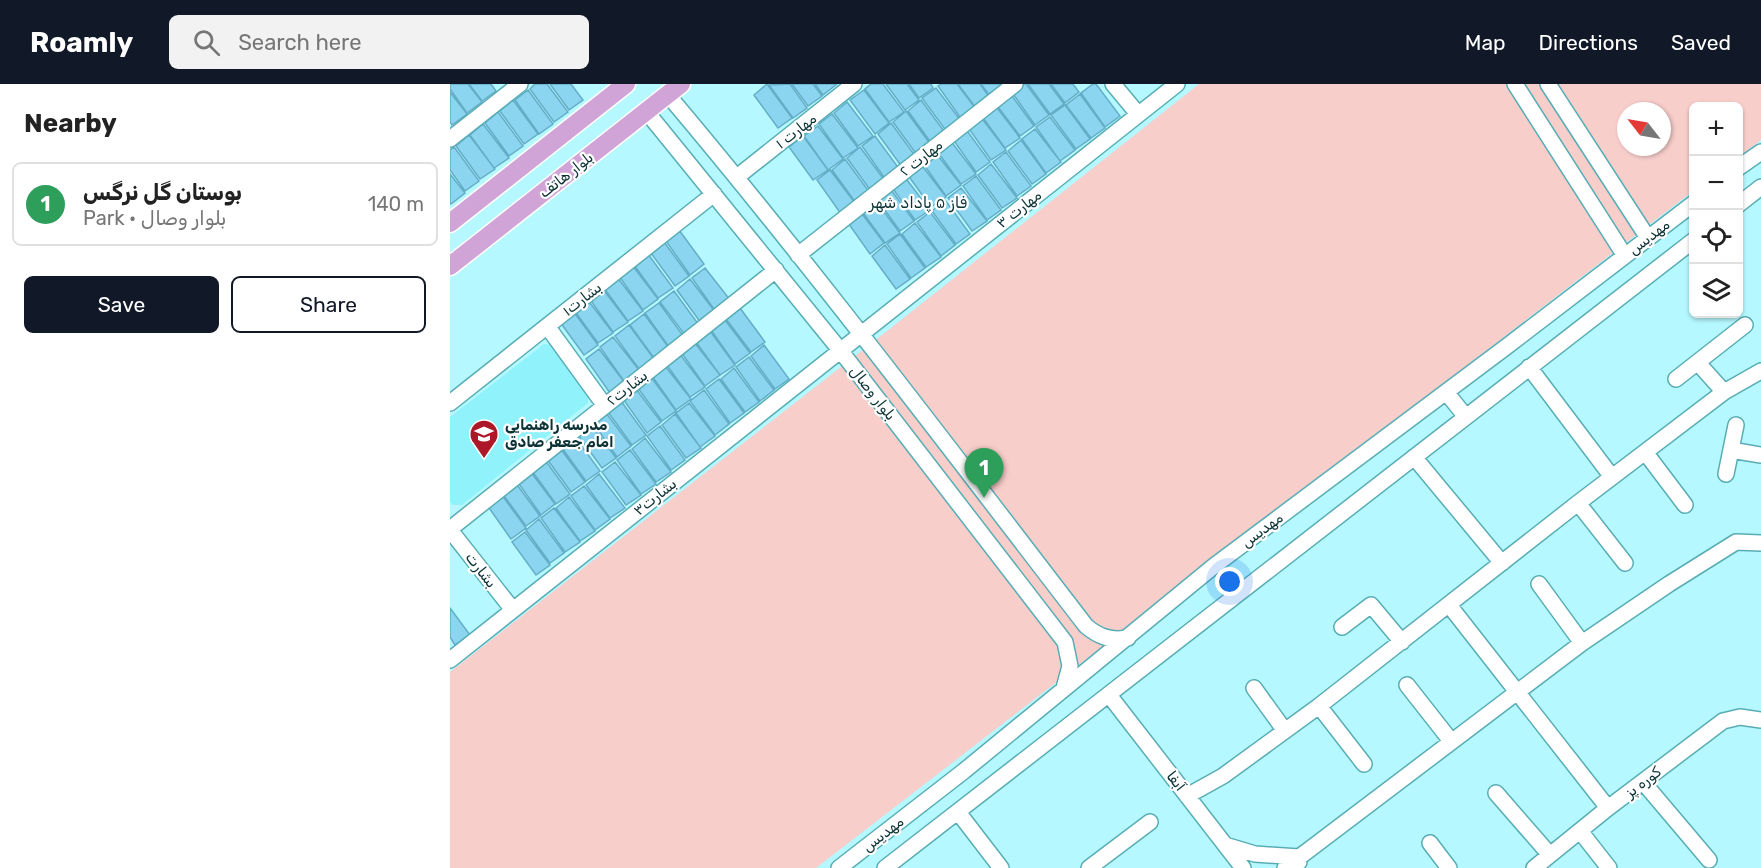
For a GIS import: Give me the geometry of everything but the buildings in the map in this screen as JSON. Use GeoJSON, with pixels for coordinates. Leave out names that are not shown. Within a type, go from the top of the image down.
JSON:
{"type":"FeatureCollection","features":[{"type":"Feature","properties":{"kind":"main road"},"geometry":{"type":"LineString","coordinates":[[450,223],[626,84]]}},
{"type":"Feature","properties":{"kind":"main road","name":"بلوار هاتف"},"geometry":{"type":"LineString","coordinates":[[450,266],[675,89]]}},
{"type":"Feature","properties":{"kind":"street"},"geometry":{"type":"LineString","coordinates":[[450,139],[520,84]]}},
{"type":"Feature","properties":{"kind":"street","name":"مهارت ۱"},"geometry":{"type":"LineString","coordinates":[[737,177],[854,84]]}},
{"type":"Feature","properties":{"kind":"street","name":"مهارت ۲"},"geometry":{"type":"LineString","coordinates":[[798,255],[1016,84]]}},
{"type":"Feature","properties":{"kind":"street"},"geometry":{"type":"LineString","coordinates":[[1113,84],[1138,114]]}},
{"type":"Feature","properties":{"kind":"street","name":"مهارت ۳"},"geometry":{"type":"LineString","coordinates":[[861,334],[1177,84]]}},
{"type":"Feature","properties":{"kind":"street"},"geometry":{"type":"LineString","coordinates":[[1515,84],[1624,256]]}},
{"type":"Feature","properties":{"kind":"street"},"geometry":{"type":"LineString","coordinates":[[1548,84],[1648,238]]}},
{"type":"Feature","properties":{"kind":"street","name":"بلوار وصال"},"geometry":{"type":"LineString","coordinates":[[675,89],[737,177],[1086,626],[1107,638],[1119,640],[1128,638]]}},
{"type":"Feature","properties":{"kind":"street","name":"بلوار وصال"},"geometry":{"type":"LineString","coordinates":[[646,111],[840,350],[1065,642],[1070,666],[1064,688]]}},
{"type":"Feature","properties":{"kind":"street"},"geometry":{"type":"LineString","coordinates":[[1743,165],[1761,152]]}},
{"type":"Feature","properties":{"kind":"street"},"geometry":{"type":"LineString","coordinates":[[1743,201],[1761,187]]}},
{"type":"Feature","properties":{"kind":"street","name":"بشارت۱"},"geometry":{"type":"LineString","coordinates":[[450,403],[714,194]]}},
{"type":"Feature","properties":{"kind":"street","name":"مهدیس"},"geometry":{"type":"LineString","coordinates":[[846,866],[1214,566],[1689,207]]}},
{"type":"Feature","properties":{"kind":"street","name":"مهدیس"},"geometry":{"type":"LineString","coordinates":[[885,868],[1689,244]]}},
{"type":"Feature","properties":{"kind":"street","name":"بشارت۲"},"geometry":{"type":"LineString","coordinates":[[450,529],[776,270]]}},
{"type":"Feature","properties":{"kind":"street"},"geometry":{"type":"LineString","coordinates":[[1676,379],[1745,325]]}},
{"type":"Feature","properties":{"kind":"street"},"geometry":{"type":"LineString","coordinates":[[547,326],[605,406]]}},
{"type":"Feature","properties":{"kind":"street","name":"بشارت۳"},"geometry":{"type":"LineString","coordinates":[[450,660],[861,334]]}},
{"type":"Feature","properties":{"kind":"street"},"geometry":{"type":"LineString","coordinates":[[1698,363],[1724,392]]}},
{"type":"Feature","properties":{"kind":"street"},"geometry":{"type":"LineString","coordinates":[[1529,368],[1612,477]]}},
{"type":"Feature","properties":{"kind":"street"},"geometry":{"type":"LineString","coordinates":[[1187,796],[1223,776],[1285,731],[1724,392],[1761,371]]}},
{"type":"Feature","properties":{"kind":"street"},"geometry":{"type":"LineString","coordinates":[[1446,392],[1466,417]]}},
{"type":"Feature","properties":{"kind":"street"},"geometry":{"type":"LineString","coordinates":[[1726,474],[1736,425]]}},
{"type":"Feature","properties":{"kind":"street"},"geometry":{"type":"LineString","coordinates":[[1731,450],[1761,455]]}},
{"type":"Feature","properties":{"kind":"street"},"geometry":{"type":"LineString","coordinates":[[1645,452],[1685,505]]}},
{"type":"Feature","properties":{"kind":"street"},"geometry":{"type":"LineString","coordinates":[[1414,457],[1502,563]]}},
{"type":"Feature","properties":{"kind":"street"},"geometry":{"type":"LineString","coordinates":[[1578,503],[1625,563]]}},
{"type":"Feature","properties":{"kind":"street","name":"بشارت"},"geometry":{"type":"LineString","coordinates":[[450,529],[513,610]]}},
{"type":"Feature","properties":{"kind":"street"},"geometry":{"type":"LineString","coordinates":[[1285,868],[1299,863],[1452,741],[1582,643],[1736,542],[1761,543]]}},
{"type":"Feature","properties":{"kind":"street"},"geometry":{"type":"LineString","coordinates":[[1539,585],[1582,643]]}},
{"type":"Feature","properties":{"kind":"street"},"geometry":{"type":"LineString","coordinates":[[1342,627],[1371,605],[1402,642]]}},
{"type":"Feature","properties":{"kind":"street"},"geometry":{"type":"LineString","coordinates":[[1449,605],[1608,808]]}},
{"type":"Feature","properties":{"kind":"street"},"geometry":{"type":"LineString","coordinates":[[1407,685],[1452,741]]}},
{"type":"Feature","properties":{"kind":"street"},"geometry":{"type":"LineString","coordinates":[[1254,688],[1285,731]]}},
{"type":"Feature","properties":{"kind":"street","name":"آبفا"},"geometry":{"type":"LineString","coordinates":[[1109,695],[1243,868]]}},
{"type":"Feature","properties":{"kind":"street"},"geometry":{"type":"LineString","coordinates":[[1318,706],[1364,764]]}},
{"type":"Feature","properties":{"kind":"street","name":"کوره پز"},"geometry":{"type":"LineString","coordinates":[[1534,868],[1608,808],[1723,721],[1740,717],[1761,720]]}},
{"type":"Feature","properties":{"kind":"street"},"geometry":{"type":"LineString","coordinates":[[1643,782],[1709,860]]}},
{"type":"Feature","properties":{"kind":"street"},"geometry":{"type":"LineString","coordinates":[[1496,793],[1550,855]]}},
{"type":"Feature","properties":{"kind":"street"},"geometry":{"type":"LineString","coordinates":[[958,812],[1001,868]]}},
{"type":"Feature","properties":{"kind":"street"},"geometry":{"type":"LineString","coordinates":[[1089,868],[1150,822]]}},
{"type":"Feature","properties":{"kind":"street"},"geometry":{"type":"LineString","coordinates":[[1580,831],[1610,868]]}},
{"type":"Feature","properties":{"kind":"street"},"geometry":{"type":"LineString","coordinates":[[1430,843],[1449,868]]}},
{"type":"Feature","properties":{"kind":"street"},"geometry":{"type":"LineString","coordinates":[[1225,844],[1255,854],[1299,863]]}},
{"type":"Feature","properties":{"kind":"shaded area"},"geometry":{"type":"Polygon","coordinates":[[[1199,84],[1761,84],[1761,140],[1743,154],[1743,102],[1689,102],[1689,194],[816,868],[450,868],[450,672],[1199,84]]]}},
{"type":"Feature","properties":{"kind":"shaded area","name":"مدرسه راهنمایی امام جعفر صادق"},"geometry":{"type":"Polygon","coordinates":[[[544,344],[550,345],[605,406],[588,396],[588,403],[462,505],[453,505],[450,502],[450,417],[544,344]]]}},
{"type":"Feature","properties":{"kind":"place","name":"مدرسه راهنمایی امام جعفر صادق"},"geometry":{"type":"Point","coordinates":[484,460]}},
{"type":"Feature","properties":{"kind":"place","name":"بوستان گل نرگس"},"geometry":{"type":"Point","coordinates":[984,498]}},
{"type":"Feature","properties":{"kind":"district","name":"فاز ۵ پاداد شهر"},"geometry":{"type":"Point","coordinates":[918,202]}}]}
